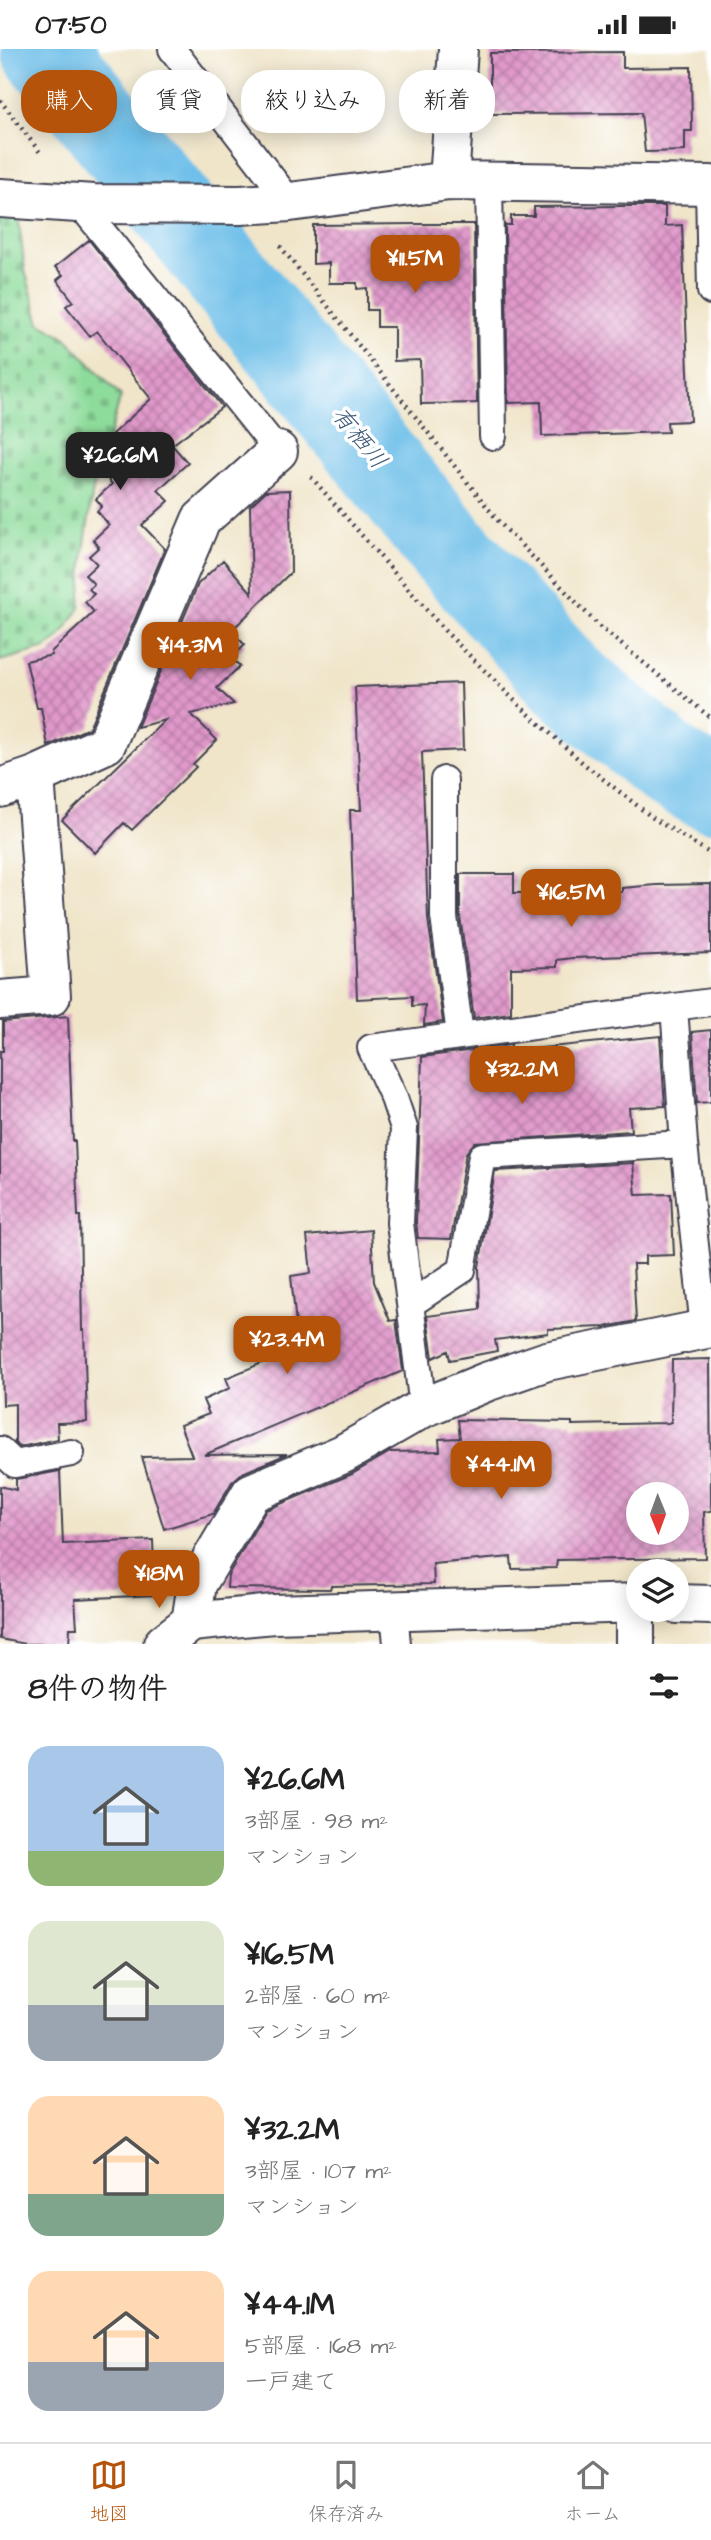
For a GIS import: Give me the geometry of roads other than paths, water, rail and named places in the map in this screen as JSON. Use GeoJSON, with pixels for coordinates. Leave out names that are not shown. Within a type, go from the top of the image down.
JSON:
{"type":"FeatureCollection","features":[{"type":"Feature","properties":{"kind":"street"},"geometry":{"type":"LineString","coordinates":[[449,181],[458,49]]}},
{"type":"Feature","properties":{"kind":"street"},"geometry":{"type":"LineString","coordinates":[[3,188],[87,204],[262,204],[449,181],[710,185]]}},
{"type":"Feature","properties":{"kind":"street"},"geometry":{"type":"LineString","coordinates":[[0,1000],[51,996],[18,782],[106,744],[201,520],[278,451]]}},
{"type":"Feature","properties":{"kind":"street"},"geometry":{"type":"LineString","coordinates":[[626,1604],[395,1628],[177,1633],[197,1584],[251,1493],[343,1454],[423,1408],[486,1382],[547,1361],[708,1328]]}},
{"type":"Feature","properties":{"kind":"street"},"geometry":{"type":"LineString","coordinates":[[689,1604],[711,1605]]}},
{"type":"Feature","properties":{"kind":"street"},"geometry":{"type":"LineString","coordinates":[[635,1644],[636,1622]]}},
{"type":"Feature","properties":{"kind":"lane"},"geometry":{"type":"LineString","coordinates":[[172,49],[262,204]]}},
{"type":"Feature","properties":{"kind":"lane"},"geometry":{"type":"LineString","coordinates":[[489,180],[493,436]]}},
{"type":"Feature","properties":{"kind":"lane"},"geometry":{"type":"LineString","coordinates":[[710,185],[711,291]]}},
{"type":"Feature","properties":{"kind":"lane"},"geometry":{"type":"LineString","coordinates":[[87,204],[278,451]]}},
{"type":"Feature","properties":{"kind":"lane"},"geometry":{"type":"LineString","coordinates":[[444,780],[444,917],[460,1034]]}},
{"type":"Feature","properties":{"kind":"lane"},"geometry":{"type":"LineString","coordinates":[[423,1408],[400,1223],[404,1128],[394,1098],[371,1048],[711,1002]]}},
{"type":"Feature","properties":{"kind":"lane"},"geometry":{"type":"LineString","coordinates":[[674,1007],[684,1144],[708,1328]]}},
{"type":"Feature","properties":{"kind":"lane"},"geometry":{"type":"LineString","coordinates":[[412,1303],[462,1270],[482,1156],[684,1144]]}},
{"type":"Feature","properties":{"kind":"lane"},"geometry":{"type":"LineString","coordinates":[[0,1450],[15,1464],[71,1453]]}},
{"type":"Feature","properties":{"kind":"waterway","name":"有栖川"},"geometry":{"type":"LineString","coordinates":[[44,49],[447,547],[567,680],[672,768],[711,789]]}}]}
